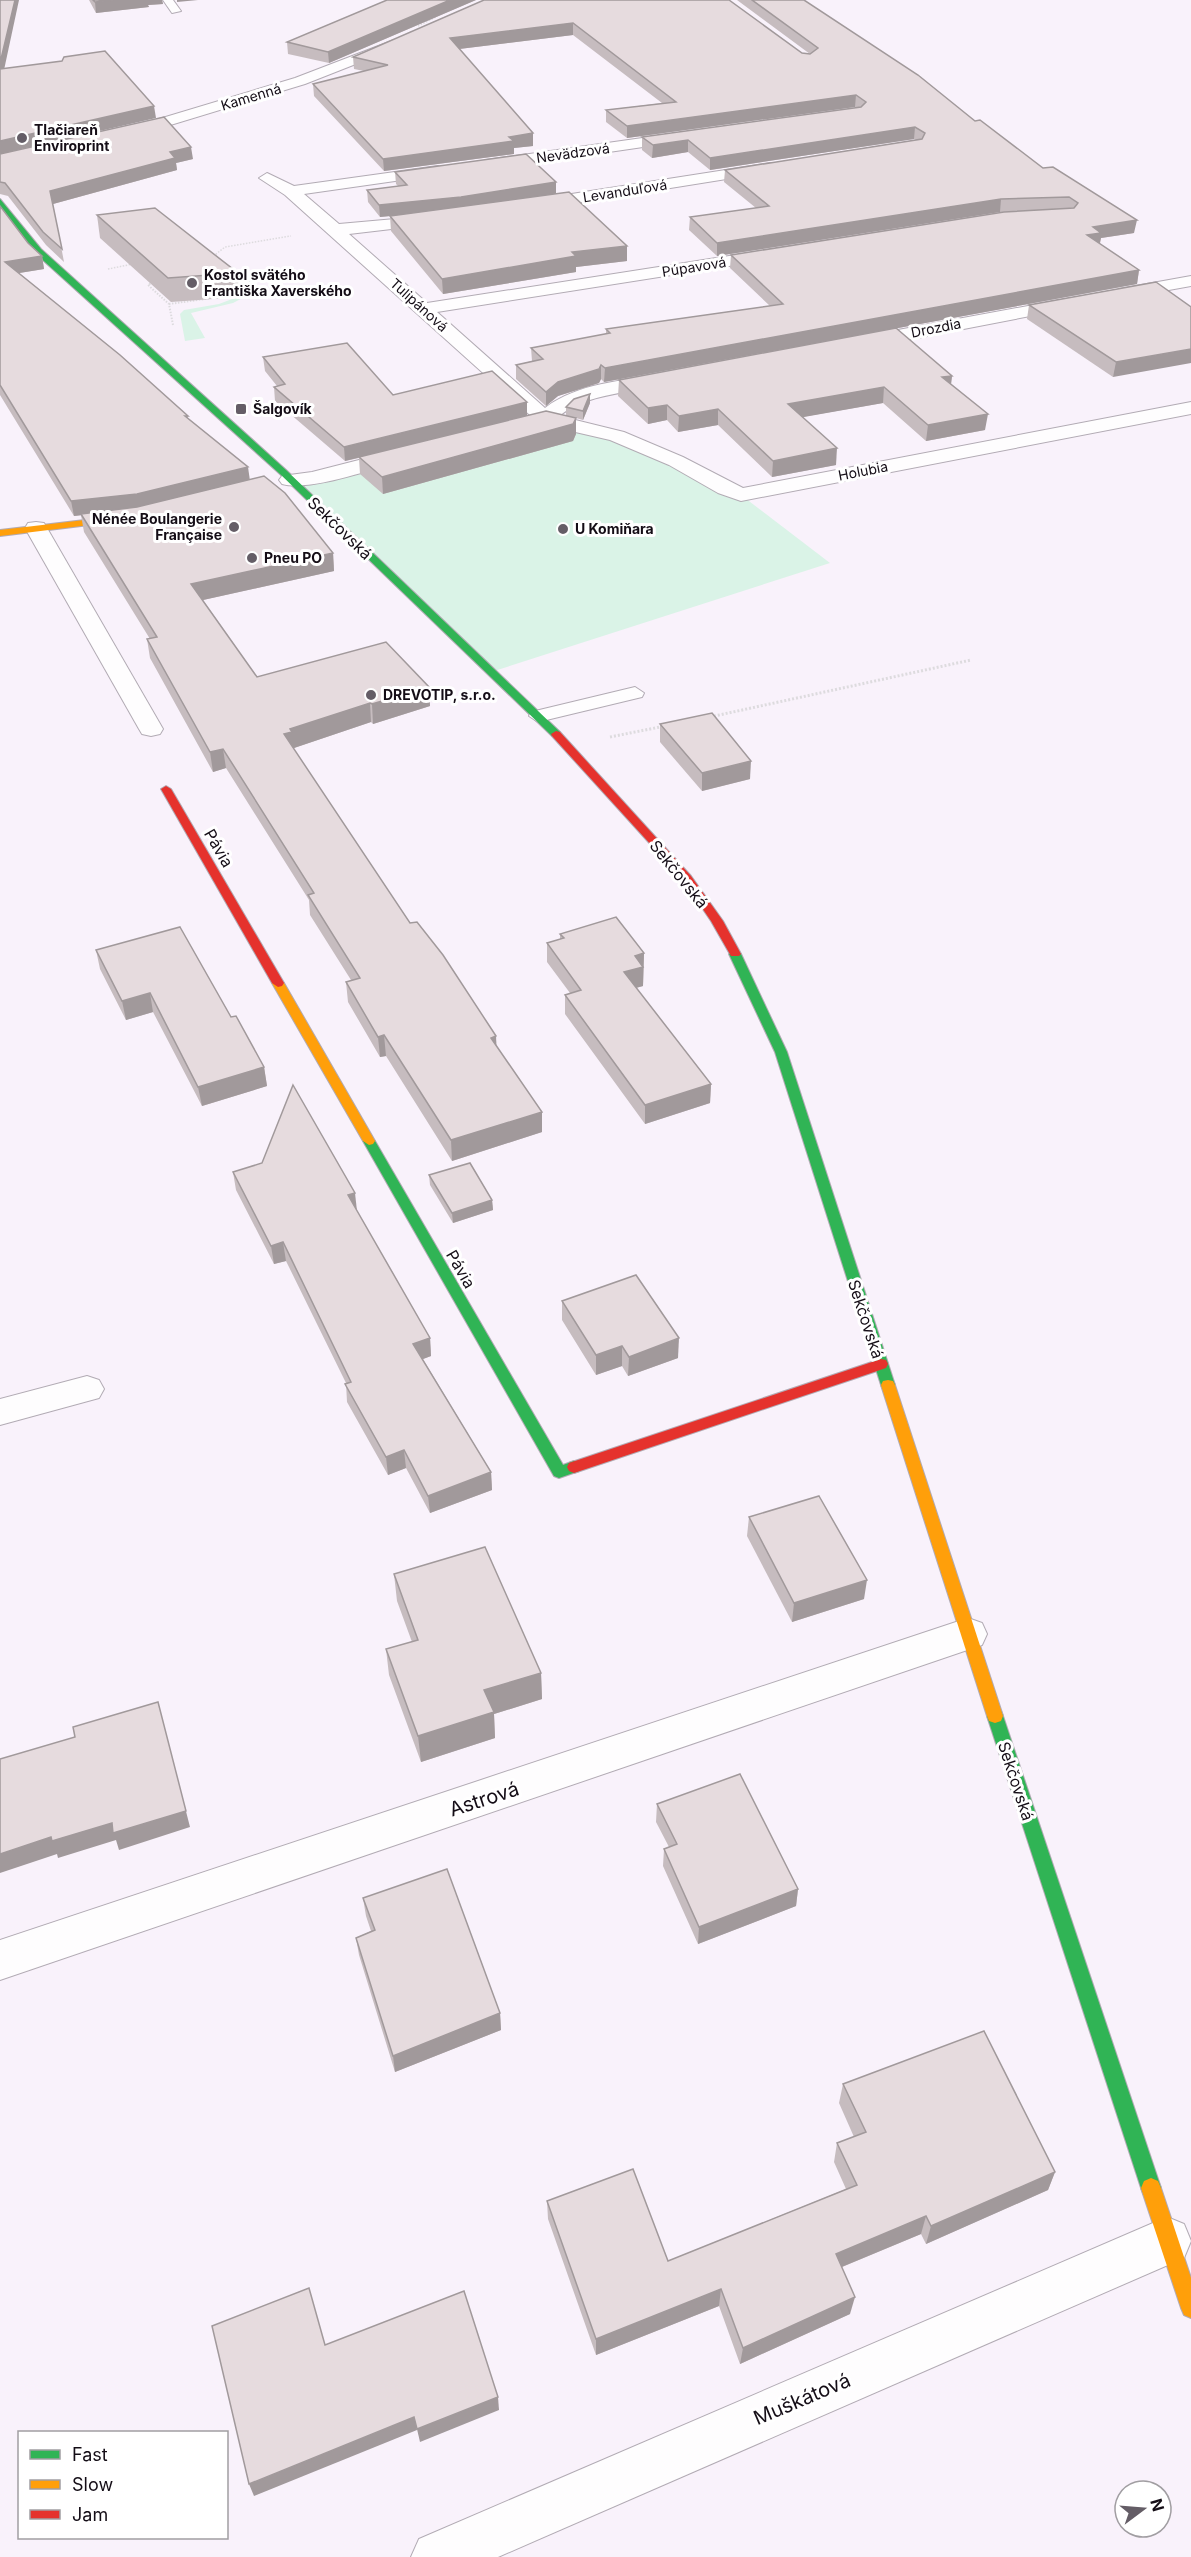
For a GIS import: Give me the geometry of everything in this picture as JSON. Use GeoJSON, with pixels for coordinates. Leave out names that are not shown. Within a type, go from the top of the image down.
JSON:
{"type":"FeatureCollection","features":[{"type":"Feature","properties":{"kind":"street","name":"Kamenná"},"geometry":{"type":"LineString","coordinates":[[107,138],[289,85],[346,65],[407,38]]}},
{"type":"Feature","properties":{"kind":"street","name":"Nevädzová"},"geometry":{"type":"LineString","coordinates":[[291,192],[702,135]]}},
{"type":"Feature","properties":{"kind":"street","name":"Levanduľová"},"geometry":{"type":"LineString","coordinates":[[520,207],[786,166]]}},
{"type":"Feature","properties":{"kind":"street","name":"Tulipánová"},"geometry":{"type":"LineString","coordinates":[[267,178],[291,192],[546,419]]}},
{"type":"Feature","properties":{"kind":"street","name":"Sekčovská"},"geometry":{"type":"LineString","coordinates":[[0,201],[38,252],[569,746],[687,878],[717,921],[752,987],[788,1074],[968,1634],[1191,2308]]}},
{"type":"Feature","properties":{"kind":"street"},"geometry":{"type":"LineString","coordinates":[[334,230],[450,217]]}},
{"type":"Feature","properties":{"kind":"street","name":"Púpavová"},"geometry":{"type":"LineString","coordinates":[[423,309],[788,252]]}},
{"type":"Feature","properties":{"kind":"street"},"geometry":{"type":"LineString","coordinates":[[1134,276],[1153,288]]}},
{"type":"Feature","properties":{"kind":"street","name":"Drozdia"},"geometry":{"type":"LineString","coordinates":[[847,345],[1191,281]]}},
{"type":"Feature","properties":{"kind":"street"},"geometry":{"type":"LineString","coordinates":[[517,426],[546,419],[566,402],[600,391],[682,376]]}},
{"type":"Feature","properties":{"kind":"street","name":"Holubia"},"geometry":{"type":"LineString","coordinates":[[546,419],[617,436],[676,461],[725,489],[741,495],[1191,408]]}},
{"type":"Feature","properties":{"kind":"street","name":"Sekčovská"},"geometry":{"type":"LineString","coordinates":[[284,481],[312,478],[419,451]]}},
{"type":"Feature","properties":{"kind":"street"},"geometry":{"type":"LineString","coordinates":[[0,533],[140,517]]}},
{"type":"Feature","properties":{"kind":"street"},"geometry":{"type":"LineString","coordinates":[[36,528],[152,729]]}},
{"type":"Feature","properties":{"kind":"street","name":"Pávia"},"geometry":{"type":"LineString","coordinates":[[166,789],[559,1472],[881,1364]]}},
{"type":"Feature","properties":{"kind":"street"},"geometry":{"type":"LineString","coordinates":[[0,1412],[87,1389]]}},
{"type":"Feature","properties":{"kind":"street","name":"Astrová"},"geometry":{"type":"LineString","coordinates":[[0,1960],[689,1730],[968,1634]]}},
{"type":"Feature","properties":{"kind":"street","name":"Muškátová"},"geometry":{"type":"LineString","coordinates":[[437,2557],[1167,2241]]}},
{"type":"Feature","properties":{"kind":"lane"},"geometry":{"type":"LineString","coordinates":[[168,0],[176,11]]}},
{"type":"Feature","properties":{"kind":"lane"},"geometry":{"type":"LineString","coordinates":[[538,716],[635,693]]}},
{"type":"Feature","properties":{"kind":"path"},"geometry":{"type":"LineString","coordinates":[[209,260],[225,247],[334,230]]}},
{"type":"Feature","properties":{"kind":"path"},"geometry":{"type":"LineString","coordinates":[[101,270],[139,263]]}},
{"type":"Feature","properties":{"kind":"path"},"geometry":{"type":"LineString","coordinates":[[156,279],[148,285],[169,304],[175,331]]}},
{"type":"Feature","properties":{"kind":"path"},"geometry":{"type":"LineString","coordinates":[[169,304],[195,302],[226,294]]}},
{"type":"Feature","properties":{"kind":"path"},"geometry":{"type":"LineString","coordinates":[[706,717],[971,660]]}},
{"type":"Feature","properties":{"kind":"path"},"geometry":{"type":"LineString","coordinates":[[569,746],[671,725]]}},
{"type":"Feature","properties":{"kind":"green space"},"geometry":{"type":"Polygon","coordinates":[[[225,268],[248,280],[258,290],[233,303],[191,313],[205,338],[185,341],[180,314],[184,310],[219,304],[240,296],[246,291],[245,286],[220,269],[225,268]]]}},
{"type":"Feature","properties":{"kind":"green space","name":"U Komiňara"},"geometry":{"type":"Polygon","coordinates":[[[546,419],[617,436],[741,495],[830,563],[491,672],[289,480],[546,419]]]}},
{"type":"Feature","properties":{"kind":"building"},"geometry":{"type":"Polygon","coordinates":[[[0,0],[15,0],[1,59],[0,59],[0,0]]]}},
{"type":"Feature","properties":{"kind":"building"},"geometry":{"type":"Polygon","coordinates":[[[387,0],[450,0],[328,52],[287,42],[387,0]]]}},
{"type":"Feature","properties":{"kind":"building"},"geometry":{"type":"Polygon","coordinates":[[[484,0],[729,0],[802,53],[810,54],[818,48],[752,0],[804,0],[918,75],[975,121],[980,120],[1043,168],[1053,167],[1137,220],[1093,227],[1101,233],[1087,235],[1139,270],[605,368],[601,365],[599,369],[558,382],[546,392],[516,365],[543,359],[531,348],[610,333],[606,329],[783,304],[731,255],[1004,212],[1074,208],[1078,203],[1069,197],[1001,199],[717,243],[690,217],[769,206],[725,170],[922,139],[925,133],[915,127],[710,158],[688,140],[653,145],[642,137],[861,107],[866,102],[856,95],[627,126],[606,110],[676,102],[573,23],[450,38],[533,133],[509,137],[514,141],[383,159],[313,84],[388,65],[353,57],[484,0]]]}},
{"type":"Feature","properties":{"kind":"building"},"geometry":{"type":"Polygon","coordinates":[[[105,51],[154,106],[0,141],[0,69],[62,61],[64,57],[105,51]]]}},
{"type":"Feature","properties":{"kind":"building"},"geometry":{"type":"Polygon","coordinates":[[[164,117],[191,147],[170,152],[175,158],[50,191],[62,249],[43,232],[5,183],[0,182],[0,154],[164,117]]]}},
{"type":"Feature","properties":{"kind":"building"},"geometry":{"type":"Polygon","coordinates":[[[526,154],[556,182],[461,197],[379,205],[367,190],[407,185],[395,172],[526,154]]]}},
{"type":"Feature","properties":{"kind":"building"},"geometry":{"type":"Polygon","coordinates":[[[569,192],[627,246],[572,252],[576,256],[442,279],[390,216],[569,192]]]}},
{"type":"Feature","properties":{"kind":"building"},"geometry":{"type":"Polygon","coordinates":[[[0,206],[28,243],[42,256],[5,262],[120,355],[188,416],[185,416],[248,467],[137,494],[71,501],[0,385],[0,206]]]}},
{"type":"Feature","properties":{"kind":"building"},"geometry":{"type":"Polygon","coordinates":[[[155,208],[238,273],[168,278],[97,215],[155,208]]]}},
{"type":"Feature","properties":{"kind":"building"},"geometry":{"type":"Polygon","coordinates":[[[1156,282],[1191,307],[1191,349],[1116,362],[1029,305],[1156,282]]]}},
{"type":"Feature","properties":{"kind":"building"},"geometry":{"type":"Polygon","coordinates":[[[896,328],[952,376],[942,377],[988,414],[928,425],[884,387],[788,404],[837,448],[773,461],[718,409],[679,416],[667,405],[648,408],[619,380],[896,328]]]}},
{"type":"Feature","properties":{"kind":"building"},"geometry":{"type":"Polygon","coordinates":[[[347,343],[393,395],[492,371],[527,402],[344,447],[274,387],[285,384],[263,357],[347,343]]]}},
{"type":"Feature","properties":{"kind":"building"},"geometry":{"type":"Polygon","coordinates":[[[590,394],[583,411],[566,407],[574,399],[590,394]]]}},
{"type":"Feature","properties":{"kind":"building"},"geometry":{"type":"Polygon","coordinates":[[[546,411],[576,418],[573,424],[382,477],[359,457],[546,411]]]}},
{"type":"Feature","properties":{"kind":"building"},"geometry":{"type":"Polygon","coordinates":[[[264,476],[285,493],[333,553],[191,584],[257,677],[386,642],[429,687],[370,703],[290,729],[292,732],[284,734],[410,923],[417,922],[443,955],[496,1036],[491,1038],[542,1112],[451,1140],[384,1035],[378,1037],[346,982],[360,978],[308,895],[314,893],[223,749],[210,752],[147,639],[157,637],[81,514],[137,507],[264,476]]]}},
{"type":"Feature","properties":{"kind":"building"},"geometry":{"type":"Polygon","coordinates":[[[712,713],[751,761],[702,773],[660,724],[712,713]]]}},
{"type":"Feature","properties":{"kind":"building"},"geometry":{"type":"Polygon","coordinates":[[[616,917],[644,953],[635,956],[643,967],[624,972],[711,1084],[645,1105],[565,995],[581,990],[547,943],[564,938],[560,934],[616,917]]]}},
{"type":"Feature","properties":{"kind":"building"},"geometry":{"type":"Polygon","coordinates":[[[180,927],[231,1017],[236,1016],[264,1067],[198,1087],[150,993],[122,1001],[96,950],[180,927]]]}},
{"type":"Feature","properties":{"kind":"building"},"geometry":{"type":"Polygon","coordinates":[[[293,1085],[355,1193],[348,1195],[430,1338],[413,1344],[491,1472],[428,1496],[404,1450],[386,1457],[345,1384],[351,1382],[283,1242],[271,1246],[233,1172],[262,1163],[293,1085]]]}},
{"type":"Feature","properties":{"kind":"building"},"geometry":{"type":"Polygon","coordinates":[[[470,1163],[492,1200],[452,1213],[429,1175],[470,1163]]]}},
{"type":"Feature","properties":{"kind":"building"},"geometry":{"type":"Polygon","coordinates":[[[636,1275],[679,1338],[629,1357],[622,1346],[596,1355],[562,1301],[636,1275]]]}},
{"type":"Feature","properties":{"kind":"building"},"geometry":{"type":"Polygon","coordinates":[[[819,1496],[867,1580],[794,1603],[749,1517],[819,1496]]]}},
{"type":"Feature","properties":{"kind":"building"},"geometry":{"type":"Polygon","coordinates":[[[485,1547],[541,1673],[484,1690],[494,1712],[418,1736],[386,1649],[418,1640],[394,1574],[485,1547]]]}},
{"type":"Feature","properties":{"kind":"building"},"geometry":{"type":"Polygon","coordinates":[[[158,1702],[186,1811],[113,1833],[112,1823],[52,1841],[51,1837],[0,1854],[0,1759],[75,1737],[73,1727],[158,1702]]]}},
{"type":"Feature","properties":{"kind":"building"},"geometry":{"type":"Polygon","coordinates":[[[740,1774],[798,1889],[699,1927],[664,1849],[677,1844],[657,1804],[740,1774]]]}},
{"type":"Feature","properties":{"kind":"building"},"geometry":{"type":"Polygon","coordinates":[[[447,1869],[500,2013],[393,2056],[356,1938],[375,1930],[363,1898],[447,1869]]]}},
{"type":"Feature","properties":{"kind":"building"},"geometry":{"type":"Polygon","coordinates":[[[984,2031],[1055,2172],[931,2226],[926,2216],[836,2254],[855,2297],[743,2348],[721,2289],[596,2339],[547,2201],[633,2169],[668,2261],[857,2185],[837,2143],[866,2132],[843,2084],[984,2031]]]}},
{"type":"Feature","properties":{"kind":"building"},"geometry":{"type":"Polygon","coordinates":[[[309,2288],[325,2345],[464,2291],[498,2397],[417,2429],[414,2417],[249,2484],[212,2326],[309,2288]]]}},
{"type":"Feature","properties":{"kind":"traffic: fast"},"geometry":{"type":"LineString","coordinates":[[0,201],[38,251],[283,472],[556,734]]}},
{"type":"Feature","properties":{"kind":"traffic: fast"},"geometry":{"type":"LineString","coordinates":[[735,954],[781,1052],[888,1385]]}},
{"type":"Feature","properties":{"kind":"traffic: fast"},"geometry":{"type":"LineString","coordinates":[[369,1141],[559,1472],[574,1467]]}},
{"type":"Feature","properties":{"kind":"traffic: fast"},"geometry":{"type":"LineString","coordinates":[[995,1716],[1151,2188]]}},
{"type":"Feature","properties":{"kind":"traffic: slow"},"geometry":{"type":"LineString","coordinates":[[0,533],[127,518]]}},
{"type":"Feature","properties":{"kind":"traffic: slow"},"geometry":{"type":"LineString","coordinates":[[278,983],[369,1141]]}},
{"type":"Feature","properties":{"kind":"traffic: slow"},"geometry":{"type":"LineString","coordinates":[[888,1385],[995,1716]]}},
{"type":"Feature","properties":{"kind":"traffic: slow"},"geometry":{"type":"LineString","coordinates":[[1151,2188],[1191,2308]]}},
{"type":"Feature","properties":{"kind":"traffic: jam"},"geometry":{"type":"LineString","coordinates":[[556,734],[687,878],[717,921],[735,954]]}},
{"type":"Feature","properties":{"kind":"traffic: jam"},"geometry":{"type":"LineString","coordinates":[[166,789],[278,983]]}},
{"type":"Feature","properties":{"kind":"traffic: jam"},"geometry":{"type":"LineString","coordinates":[[574,1467],[881,1364]]}},
{"type":"Feature","properties":{"kind":"place","name":"Tlačiareň Enviroprint"},"geometry":{"type":"Point","coordinates":[22,138]}},
{"type":"Feature","properties":{"kind":"place","name":"Kostol svätého Františka Xaverského"},"geometry":{"type":"Point","coordinates":[192,283]}},
{"type":"Feature","properties":{"kind":"place","name":"Šalgovík"},"geometry":{"type":"Point","coordinates":[241,409]}},
{"type":"Feature","properties":{"kind":"place","name":"Nénée Boulangerie Française"},"geometry":{"type":"Point","coordinates":[234,527]}},
{"type":"Feature","properties":{"kind":"place","name":"U Komiňara"},"geometry":{"type":"Point","coordinates":[563,529]}},
{"type":"Feature","properties":{"kind":"place","name":"Pneu PO"},"geometry":{"type":"Point","coordinates":[252,558]}},
{"type":"Feature","properties":{"kind":"place","name":"DREVOTIP, s.r.o."},"geometry":{"type":"Point","coordinates":[371,695]}}]}
